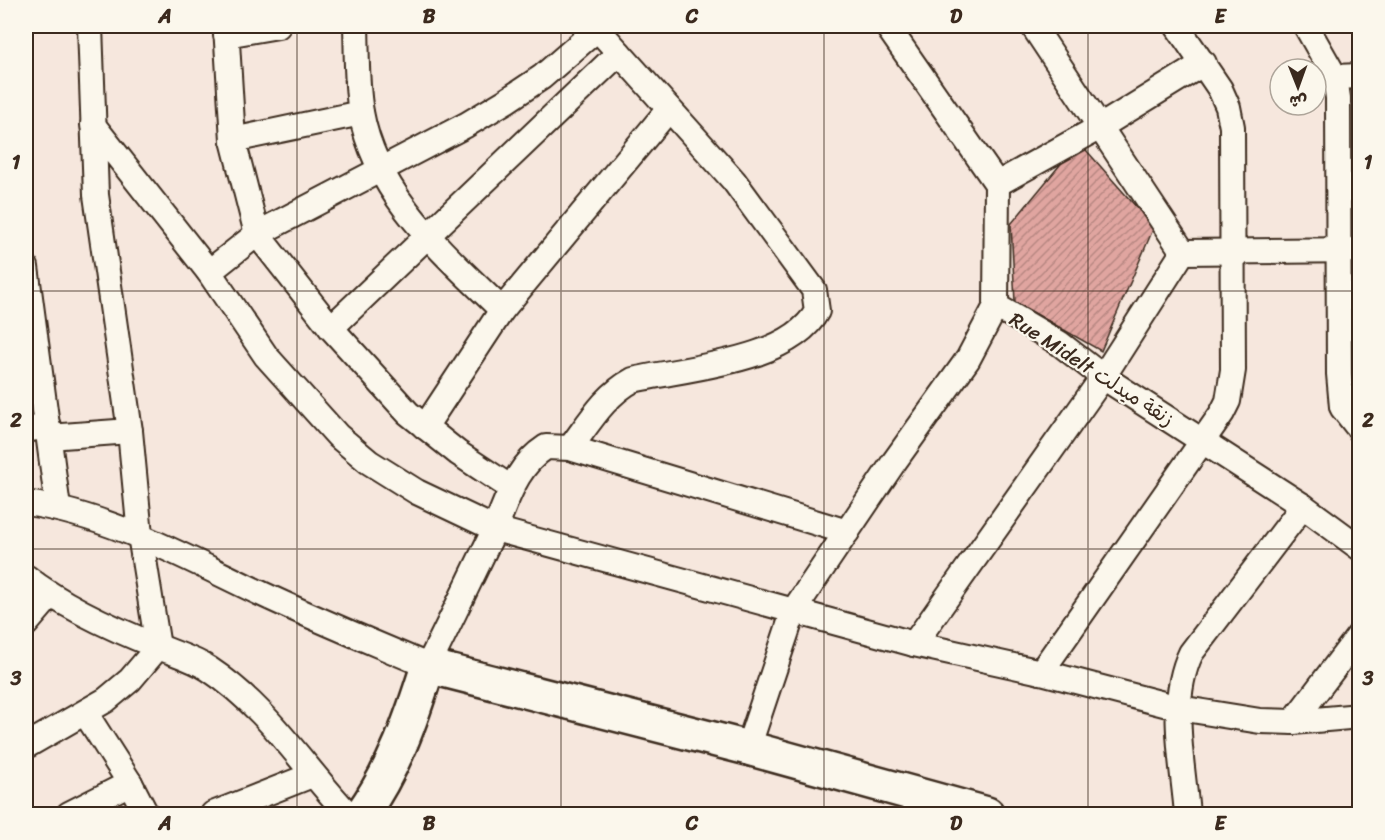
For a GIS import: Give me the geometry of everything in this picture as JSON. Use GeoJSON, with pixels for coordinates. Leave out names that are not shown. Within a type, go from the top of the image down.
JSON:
{"type":"FeatureCollection","features":[{"type":"Feature","properties":{"kind":"street"},"geometry":{"type":"LineString","coordinates":[[26,747],[86,714],[130,680],[158,647],[140,535],[130,431],[100,231],[93,125],[90,26]]}},
{"type":"Feature","properties":{"kind":"street"},"geometry":{"type":"LineString","coordinates":[[278,26],[226,30],[232,140],[257,234],[382,388],[425,428],[511,488]]}},
{"type":"Feature","properties":{"kind":"street"},"geometry":{"type":"LineString","coordinates":[[356,26],[361,113],[381,170],[400,202],[427,236],[502,310]]}},
{"type":"Feature","properties":{"kind":"street"},"geometry":{"type":"LineString","coordinates":[[887,26],[997,184],[1100,127],[1204,63]]}},
{"type":"Feature","properties":{"kind":"street"},"geometry":{"type":"LineString","coordinates":[[1033,26],[1183,252]]}},
{"type":"Feature","properties":{"kind":"street"},"geometry":{"type":"LineString","coordinates":[[1041,672],[1200,440],[1222,413],[1231,388],[1234,251],[1232,127],[1228,107],[1204,63],[1177,26]]}},
{"type":"Feature","properties":{"kind":"street"},"geometry":{"type":"LineString","coordinates":[[1306,26],[1335,77],[1348,250],[1341,407],[1359,430]]}},
{"type":"Feature","properties":{"kind":"street"},"geometry":{"type":"LineString","coordinates":[[209,272],[257,234],[506,102],[542,77],[596,27],[734,182],[814,290],[817,311],[805,328],[758,352],[633,380],[620,386],[607,399],[570,448]]}},
{"type":"Feature","properties":{"kind":"street"},"geometry":{"type":"LineString","coordinates":[[331,328],[620,53]]}},
{"type":"Feature","properties":{"kind":"street"},"geometry":{"type":"LineString","coordinates":[[1335,77],[1359,76]]}},
{"type":"Feature","properties":{"kind":"street"},"geometry":{"type":"LineString","coordinates":[[425,428],[502,310],[669,109]]}},
{"type":"Feature","properties":{"kind":"street"},"geometry":{"type":"LineString","coordinates":[[232,140],[361,113]]}},
{"type":"Feature","properties":{"kind":"street"},"geometry":{"type":"LineString","coordinates":[[93,125],[209,272],[266,356],[338,436],[369,462],[417,492],[495,529],[914,644],[1041,672],[1179,708],[1260,721],[1293,722],[1359,716]]}},
{"type":"Feature","properties":{"kind":"street","name":"Rue Midelt زنقة ميدلت"},"geometry":{"type":"LineString","coordinates":[[997,184],[996,306],[1059,343],[1103,377],[1302,506],[1359,548]]}},
{"type":"Feature","properties":{"kind":"street"},"geometry":{"type":"LineString","coordinates":[[1183,252],[1348,250]]}},
{"type":"Feature","properties":{"kind":"street"},"geometry":{"type":"LineString","coordinates":[[914,644],[1103,377],[1183,252]]}},
{"type":"Feature","properties":{"kind":"street"},"geometry":{"type":"LineString","coordinates":[[26,267],[41,431],[58,508]]}},
{"type":"Feature","properties":{"kind":"street"},"geometry":{"type":"LineString","coordinates":[[748,748],[794,610],[968,359],[996,306]]}},
{"type":"Feature","properties":{"kind":"street"},"geometry":{"type":"LineString","coordinates":[[41,431],[130,431]]}},
{"type":"Feature","properties":{"kind":"street"},"geometry":{"type":"LineString","coordinates":[[362,814],[385,781],[394,762],[428,666],[495,529],[511,488],[535,454],[546,447],[570,448],[847,532]]}},
{"type":"Feature","properties":{"kind":"street"},"geometry":{"type":"LineString","coordinates":[[26,503],[58,508],[140,535],[293,609],[428,666],[748,748],[987,814]]}},
{"type":"Feature","properties":{"kind":"street"},"geometry":{"type":"LineString","coordinates":[[1187,814],[1179,708],[1184,669],[1191,653],[1302,506]]}},
{"type":"Feature","properties":{"kind":"street"},"geometry":{"type":"LineString","coordinates":[[26,577],[50,596],[208,668],[244,694],[279,729],[312,775],[348,814]]}},
{"type":"Feature","properties":{"kind":"street"},"geometry":{"type":"LineString","coordinates":[[26,624],[50,596]]}},
{"type":"Feature","properties":{"kind":"street"},"geometry":{"type":"LineString","coordinates":[[1293,722],[1359,634]]}},
{"type":"Feature","properties":{"kind":"street"},"geometry":{"type":"LineString","coordinates":[[86,714],[130,783],[146,814]]}},
{"type":"Feature","properties":{"kind":"street"},"geometry":{"type":"LineString","coordinates":[[213,814],[312,775]]}},
{"type":"Feature","properties":{"kind":"street"},"geometry":{"type":"LineString","coordinates":[[69,814],[130,783]]}},
{"type":"Feature","properties":{"kind":"building"},"geometry":{"type":"Polygon","coordinates":[[[1079,142],[1154,227],[1101,351],[1015,302],[1011,224],[1079,142]]]}}]}
